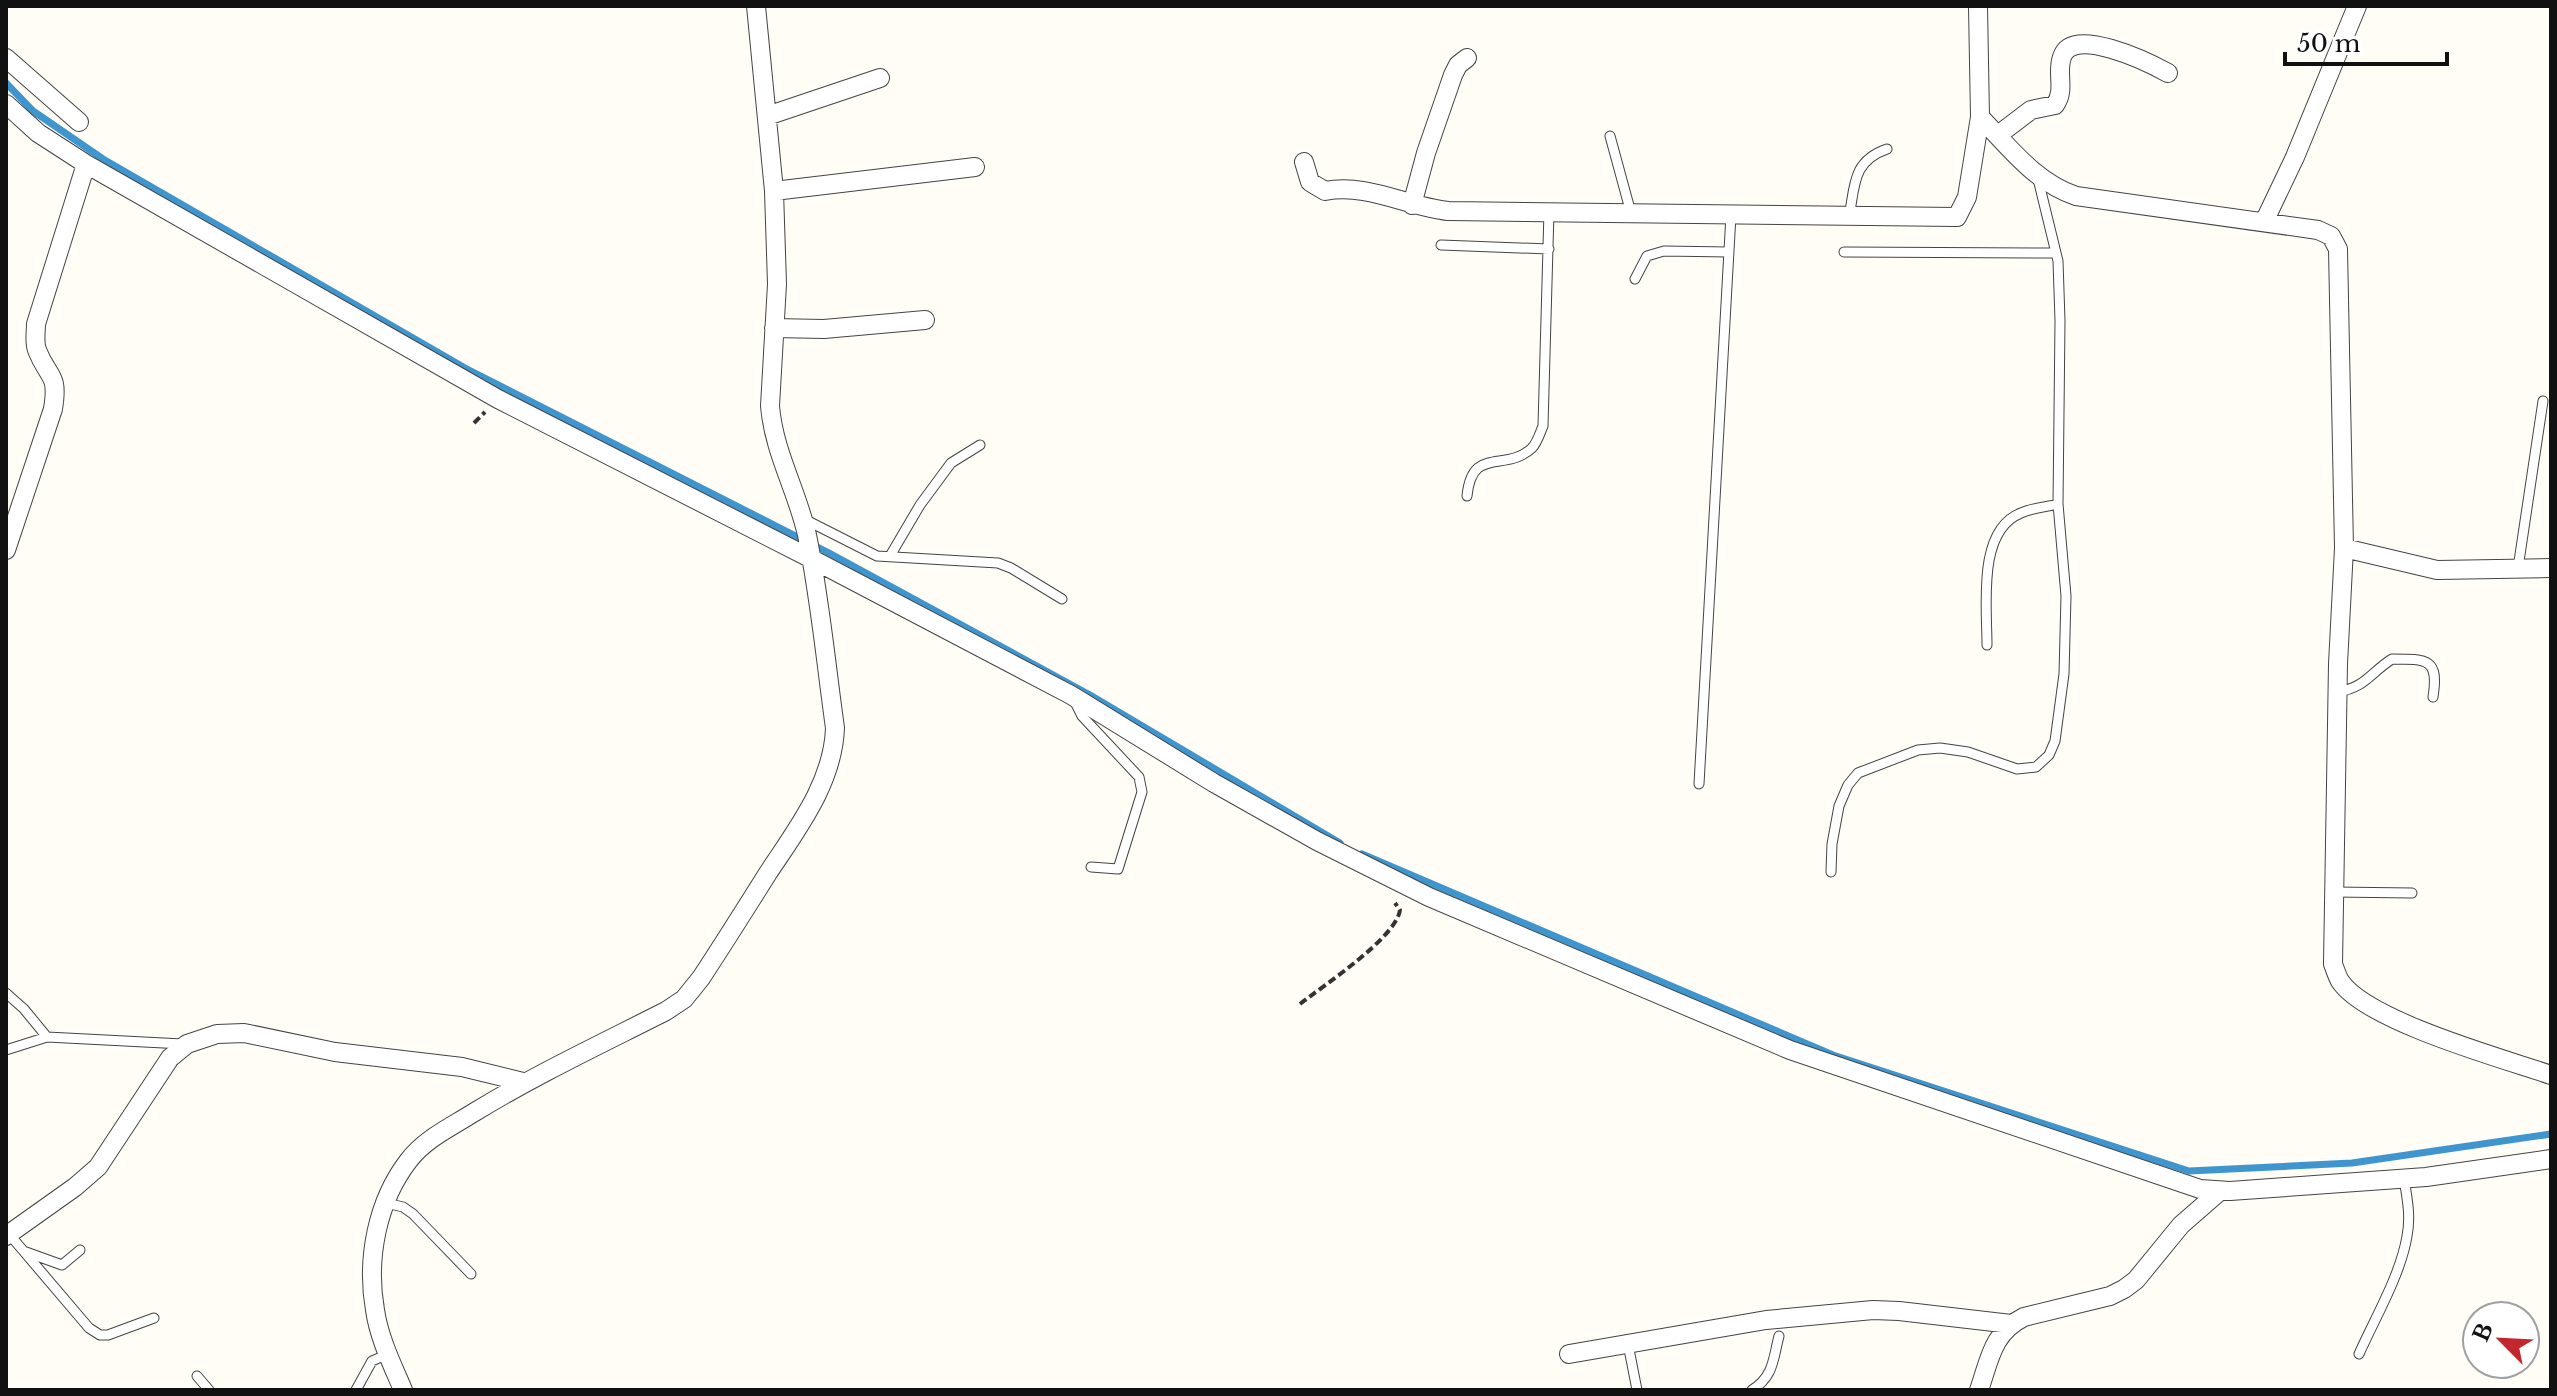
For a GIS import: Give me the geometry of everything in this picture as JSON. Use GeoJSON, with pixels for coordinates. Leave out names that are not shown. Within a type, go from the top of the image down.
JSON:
{"type":"FeatureCollection","features":[{"type":"Feature","properties":{"kind":"street"},"geometry":{"type":"LineString","coordinates":[[403,1390],[374,1309],[372,1267],[378,1224],[391,1188],[410,1159],[432,1138],[523,1082],[666,1011],[684,999],[701,978],[806,814],[829,770],[835,728],[810,555],[804,524],[776,448],[770,406],[777,284],[774,191],[756,6]]}},
{"type":"Feature","properties":{"kind":"street"},"geometry":{"type":"LineString","coordinates":[[1304,162],[1310,182],[1325,191],[1347,187],[1366,190],[1412,205],[1448,211],[1957,217],[1967,197],[1980,117],[1978,6]]}},
{"type":"Feature","properties":{"kind":"street"},"geometry":{"type":"LineString","coordinates":[[2264,222],[2295,157],[2357,6]]}},
{"type":"Feature","properties":{"kind":"street"},"geometry":{"type":"LineString","coordinates":[[1998,135],[2031,110],[2055,105],[2061,90],[2060,60],[2070,46],[2080,42],[2095,44],[2168,73]]}},
{"type":"Feature","properties":{"kind":"street"},"geometry":{"type":"LineString","coordinates":[[6,58],[79,122]]}},
{"type":"Feature","properties":{"kind":"street"},"geometry":{"type":"LineString","coordinates":[[1412,205],[1453,75],[1458,65],[1467,58]]}},
{"type":"Feature","properties":{"kind":"street"},"geometry":{"type":"LineString","coordinates":[[767,116],[880,78]]}},
{"type":"Feature","properties":{"kind":"street"},"geometry":{"type":"LineString","coordinates":[[6,104],[38,133],[86,164],[498,399],[810,555],[1071,695],[1214,783],[1317,841],[1429,897],[1790,1050],[2182,1184],[2220,1191],[2404,1179],[2551,1159]]}},
{"type":"Feature","properties":{"kind":"street"},"geometry":{"type":"LineString","coordinates":[[1980,117],[2038,176],[2055,188],[2076,196],[2318,230],[2331,236],[2338,249],[2344,548],[2337,692],[2333,964],[2340,981],[2354,995],[2421,1031],[2551,1075]]}},
{"type":"Feature","properties":{"kind":"street"},"geometry":{"type":"LineString","coordinates":[[6,550],[53,409],[55,379],[35,347],[36,324],[86,164]]}},
{"type":"Feature","properties":{"kind":"street"},"geometry":{"type":"LineString","coordinates":[[774,191],[975,167]]}},
{"type":"Feature","properties":{"kind":"street"},"geometry":{"type":"LineString","coordinates":[[774,328],[824,329],[925,320]]}},
{"type":"Feature","properties":{"kind":"street"},"geometry":{"type":"LineString","coordinates":[[2344,548],[2437,570],[2551,568]]}},
{"type":"Feature","properties":{"kind":"street"},"geometry":{"type":"LineString","coordinates":[[8,1235],[98,1167],[170,1058],[187,1044],[217,1034],[244,1033],[335,1052],[462,1067],[523,1082]]}},
{"type":"Feature","properties":{"kind":"street"},"geometry":{"type":"LineString","coordinates":[[1979,1390],[1994,1345],[2011,1324],[2024,1317],[2110,1296],[2124,1289],[2136,1280],[2181,1225],[2220,1191]]}},
{"type":"Feature","properties":{"kind":"street"},"geometry":{"type":"LineString","coordinates":[[1569,1354],[1628,1344],[1781,1327],[1873,1310],[2011,1324]]}},
{"type":"Feature","properties":{"kind":"lane"},"geometry":{"type":"LineString","coordinates":[[1610,136],[1631,213]]}},
{"type":"Feature","properties":{"kind":"lane"},"geometry":{"type":"LineString","coordinates":[[1849,217],[1854,186],[1864,161],[1887,149]]}},
{"type":"Feature","properties":{"kind":"lane"},"geometry":{"type":"LineString","coordinates":[[1831,872],[1839,806],[1848,785],[1858,773],[1918,750],[1940,748],[1968,752],[2017,769],[2036,767],[2049,755],[2060,715],[2066,596],[2058,504],[2060,321],[2056,253],[2038,176]]}},
{"type":"Feature","properties":{"kind":"lane"},"geometry":{"type":"LineString","coordinates":[[1467,496],[1473,470],[1515,458],[1533,447],[1543,426],[1549,211]]}},
{"type":"Feature","properties":{"kind":"lane"},"geometry":{"type":"LineString","coordinates":[[1699,784],[1731,215]]}},
{"type":"Feature","properties":{"kind":"lane"},"geometry":{"type":"LineString","coordinates":[[1441,245],[1549,249]]}},
{"type":"Feature","properties":{"kind":"lane"},"geometry":{"type":"LineString","coordinates":[[1635,279],[1647,256],[1664,251],[1729,252]]}},
{"type":"Feature","properties":{"kind":"lane"},"geometry":{"type":"LineString","coordinates":[[1844,252],[2056,253]]}},
{"type":"Feature","properties":{"kind":"lane"},"geometry":{"type":"LineString","coordinates":[[2518,568],[2543,401]]}},
{"type":"Feature","properties":{"kind":"lane"},"geometry":{"type":"LineString","coordinates":[[890,556],[920,505],[951,463],[980,445]]}},
{"type":"Feature","properties":{"kind":"lane"},"geometry":{"type":"LineString","coordinates":[[1987,645],[1987,567],[1995,536],[2020,513],[2058,504]]}},
{"type":"Feature","properties":{"kind":"lane"},"geometry":{"type":"LineString","coordinates":[[804,524],[867,552],[998,563],[1062,599]]}},
{"type":"Feature","properties":{"kind":"lane"},"geometry":{"type":"LineString","coordinates":[[2337,692],[2365,683],[2392,659],[2412,659],[2428,663],[2434,669],[2433,697]]}},
{"type":"Feature","properties":{"kind":"lane"},"geometry":{"type":"LineString","coordinates":[[1071,695],[1082,716],[1139,777],[1142,792],[1118,869],[1091,867]]}},
{"type":"Feature","properties":{"kind":"lane"},"geometry":{"type":"LineString","coordinates":[[2334,892],[2412,893]]}},
{"type":"Feature","properties":{"kind":"lane"},"geometry":{"type":"LineString","coordinates":[[6,993],[47,1037]]}},
{"type":"Feature","properties":{"kind":"lane"},"geometry":{"type":"LineString","coordinates":[[6,1050],[47,1037],[187,1044]]}},
{"type":"Feature","properties":{"kind":"lane"},"geometry":{"type":"LineString","coordinates":[[2359,1354],[2401,1259],[2408,1235],[2404,1179]]}},
{"type":"Feature","properties":{"kind":"lane"},"geometry":{"type":"LineString","coordinates":[[386,1203],[403,1207],[413,1214],[471,1274]]}},
{"type":"Feature","properties":{"kind":"lane"},"geometry":{"type":"LineString","coordinates":[[8,1235],[89,1328],[100,1335],[108,1335],[154,1318]]}},
{"type":"Feature","properties":{"kind":"lane"},"geometry":{"type":"LineString","coordinates":[[23,1251],[62,1265],[80,1250]]}},
{"type":"Feature","properties":{"kind":"lane"},"geometry":{"type":"LineString","coordinates":[[1752,1390],[1765,1382],[1769,1375],[1781,1327]]}},
{"type":"Feature","properties":{"kind":"lane"},"geometry":{"type":"LineString","coordinates":[[1628,1344],[1637,1390]]}},
{"type":"Feature","properties":{"kind":"lane"},"geometry":{"type":"LineString","coordinates":[[356,1390],[372,1361],[388,1354]]}},
{"type":"Feature","properties":{"kind":"lane"},"geometry":{"type":"LineString","coordinates":[[197,1376],[209,1390]]}},
{"type":"Feature","properties":{"kind":"path"},"geometry":{"type":"LineString","coordinates":[[1300,1004],[1385,937],[1399,919],[1400,910],[1393,901]]}},
{"type":"Feature","properties":{"kind":"waterway"},"geometry":{"type":"LineString","coordinates":[[6,83],[33,111],[103,159],[465,368],[831,554],[1090,695],[1340,843]]}},
{"type":"Feature","properties":{"kind":"waterway"},"geometry":{"type":"LineString","coordinates":[[1362,854],[1833,1055],[2189,1171],[2352,1163],[2551,1134]]}}]}
